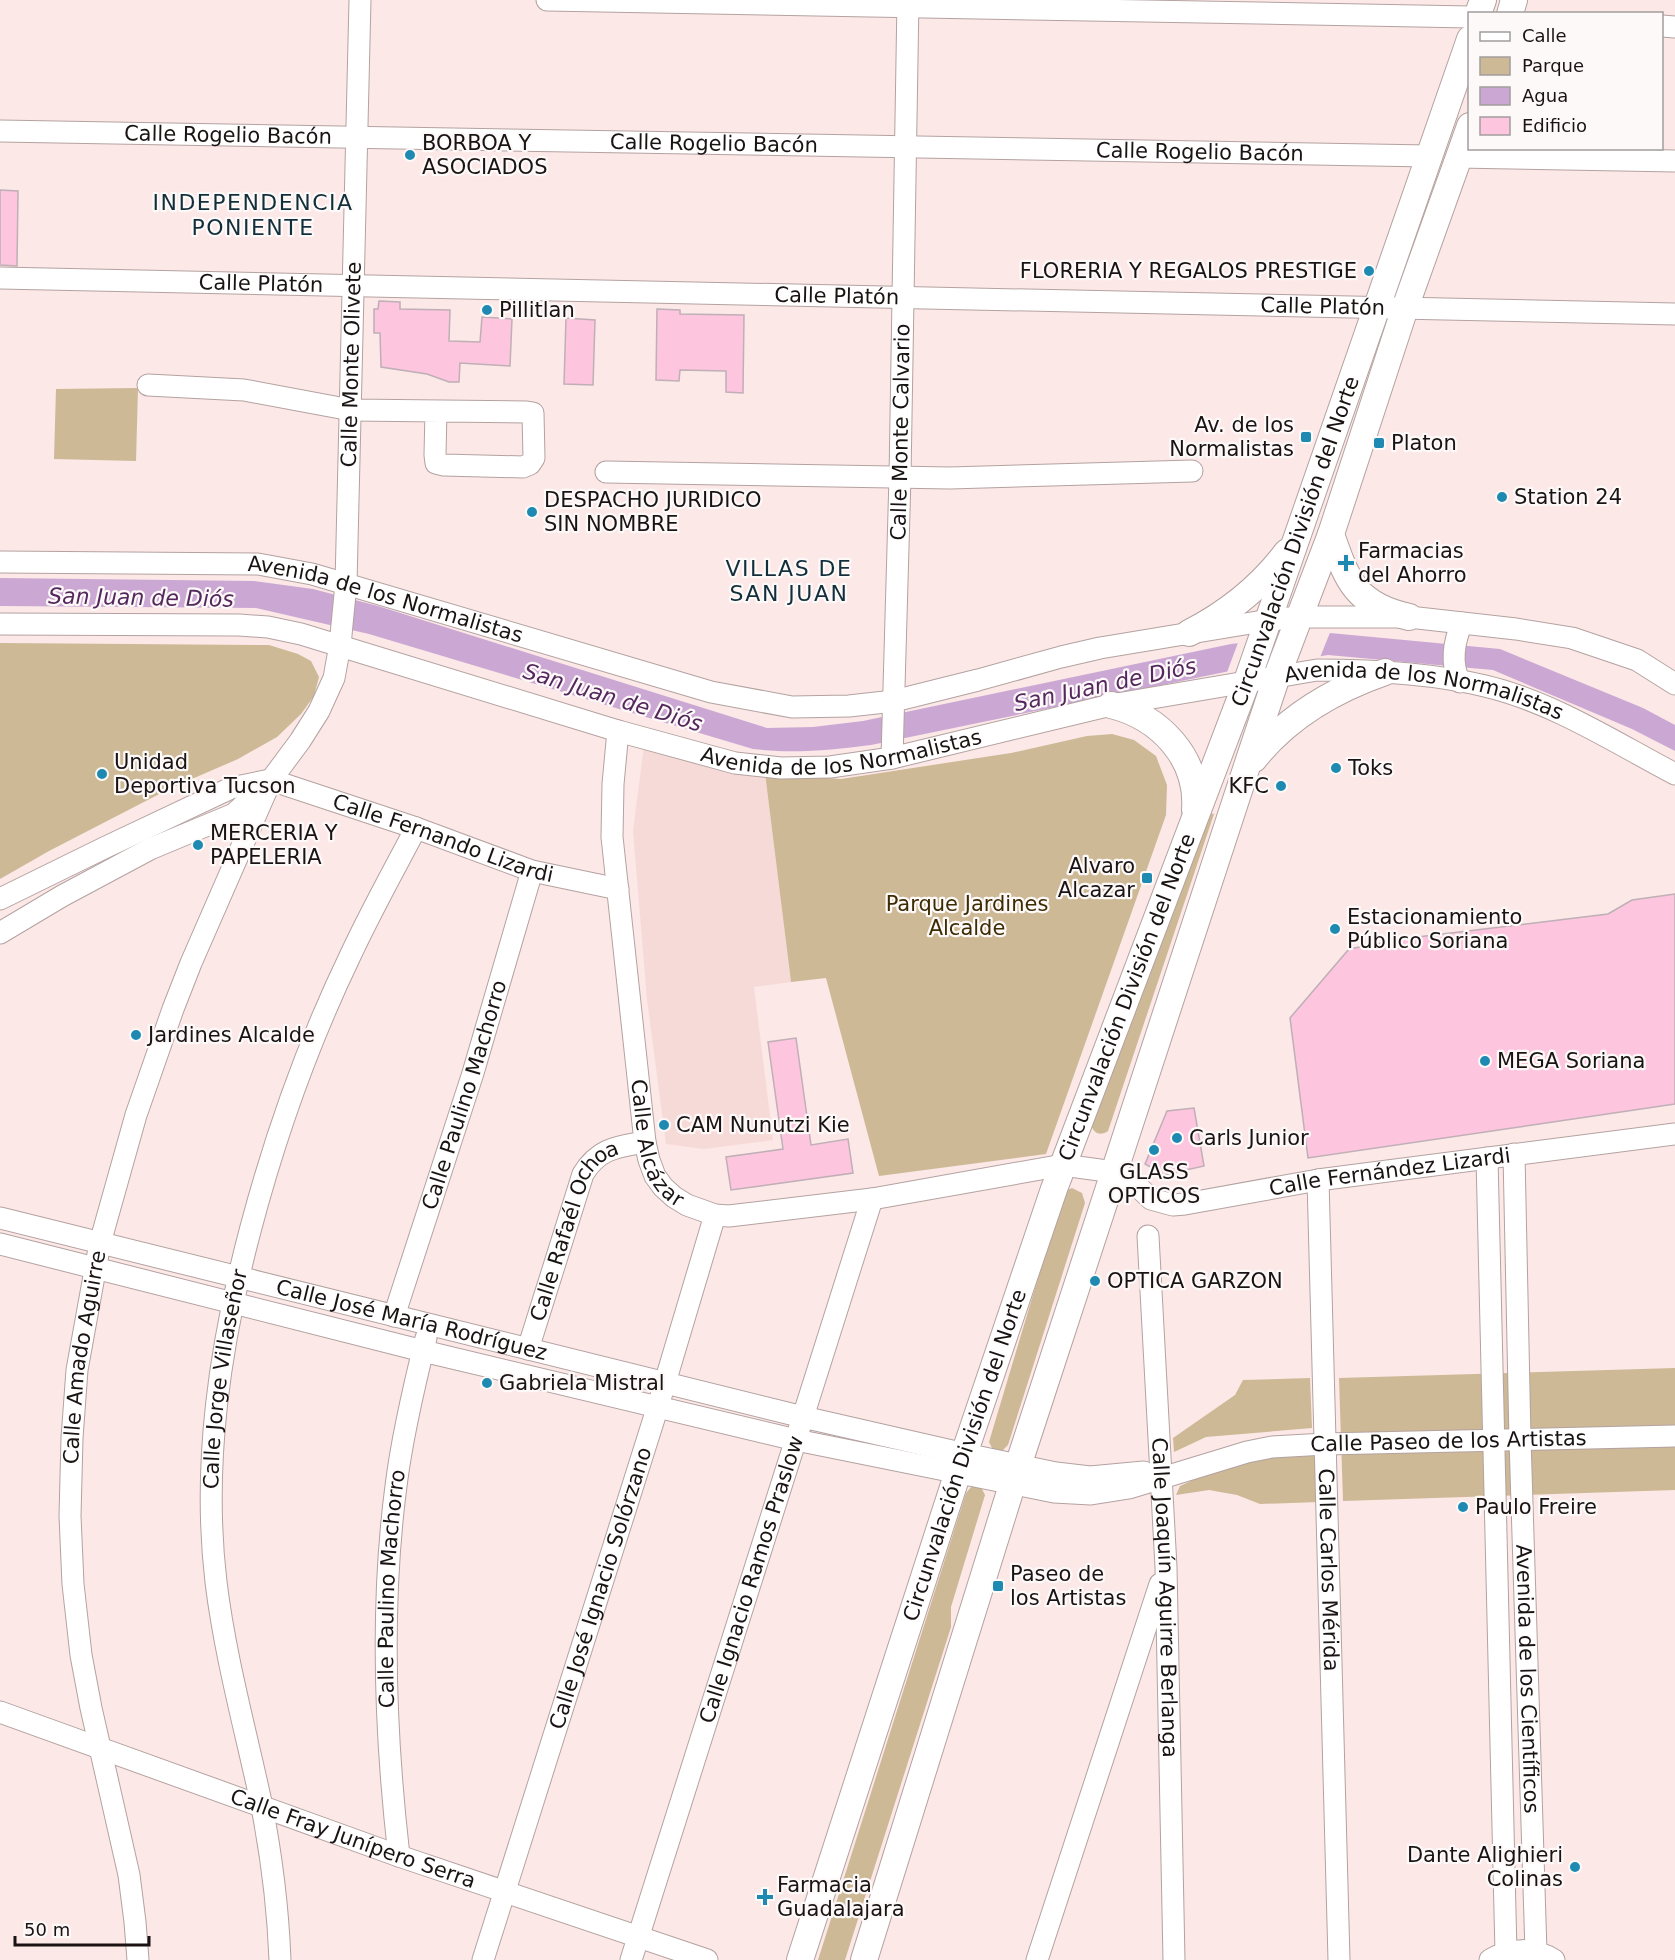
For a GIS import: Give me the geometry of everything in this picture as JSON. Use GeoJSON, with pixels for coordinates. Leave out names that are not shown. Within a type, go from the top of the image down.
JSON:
{"type":"FeatureCollection","features":[{"type":"Feature","properties":{"kind":"main road","name":"Circunvalación División del Norte"},"geometry":{"type":"LineString","coordinates":[[800,1960],[1013,1306],[1063,1165],[1248,679],[1468,45]]}},
{"type":"Feature","properties":{"kind":"main road","name":"Circunvalación División del Norte"},"geometry":{"type":"LineString","coordinates":[[864,1960],[1016,1475],[1246,769],[1278,674],[1331,534],[1405,308],[1468,131]]}},
{"type":"Feature","properties":{"kind":"main road"},"geometry":{"type":"LineString","coordinates":[[1189,633],[1233,608],[1252,592],[1270,573],[1299,531]]}},
{"type":"Feature","properties":{"kind":"main road"},"geometry":{"type":"LineString","coordinates":[[1331,534],[1342,568],[1359,591],[1382,609],[1409,617]]}},
{"type":"Feature","properties":{"kind":"main road"},"geometry":{"type":"LineString","coordinates":[[1246,769],[1277,734],[1313,705],[1335,692],[1385,672]]}},
{"type":"Feature","properties":{"kind":"main road"},"geometry":{"type":"LineString","coordinates":[[1111,705],[1139,714],[1162,730],[1172,741],[1187,765],[1191,778],[1195,805],[1194,819]]}},
{"type":"Feature","properties":{"kind":"street","name":"Calle Monte Olivete"},"geometry":{"type":"LineString","coordinates":[[271,780],[319,711],[334,678],[340,640],[346,587],[360,0]]}},
{"type":"Feature","properties":{"kind":"street"},"geometry":{"type":"LineString","coordinates":[[547,0],[907,4],[1468,17]]}},
{"type":"Feature","properties":{"kind":"street","name":"Calle Monte Calvario"},"geometry":{"type":"LineString","coordinates":[[893,754],[900,477],[907,4]]}},
{"type":"Feature","properties":{"kind":"street","name":"Calle Rogelio Bacón"},"geometry":{"type":"LineString","coordinates":[[0,130],[1429,156]]}},
{"type":"Feature","properties":{"kind":"street"},"geometry":{"type":"LineString","coordinates":[[1458,157],[1675,161]]}},
{"type":"Feature","properties":{"kind":"street","name":"Calle Platón"},"geometry":{"type":"LineString","coordinates":[[0,278],[1675,314]]}},
{"type":"Feature","properties":{"kind":"street"},"geometry":{"type":"LineString","coordinates":[[148,385],[244,390],[351,410],[436,411],[532,413],[534,458],[530,464],[523,467],[436,463],[436,411]]}},
{"type":"Feature","properties":{"kind":"street"},"geometry":{"type":"LineString","coordinates":[[606,472],[950,478],[1192,471]]}},
{"type":"Feature","properties":{"kind":"street","name":"Avenida de los Normalistas"},"geometry":{"type":"LineString","coordinates":[[0,562],[258,564],[312,574],[346,587],[711,692],[792,706],[894,705],[1060,657],[1189,633],[1267,625],[1299,619],[1409,617],[1460,628],[1516,629],[1572,638],[1637,660],[1675,684]]}},
{"type":"Feature","properties":{"kind":"street","name":"Avenida de los Normalistas"},"geometry":{"type":"LineString","coordinates":[[0,624],[238,625],[268,627],[340,640],[618,731],[735,763],[781,768],[830,766],[1111,705],[1278,674],[1317,670],[1458,677],[1541,705],[1675,774]]}},
{"type":"Feature","properties":{"kind":"street"},"geometry":{"type":"LineString","coordinates":[[1458,677],[1454,653],[1460,628]]}},
{"type":"Feature","properties":{"kind":"street","name":"Calle Alcázar"},"geometry":{"type":"LineString","coordinates":[[618,731],[613,784],[612,837],[645,1142],[655,1176],[674,1197],[687,1205],[715,1215],[729,1216],[872,1198],[1063,1165],[1114,1172]]}},
{"type":"Feature","properties":{"kind":"street"},"geometry":{"type":"LineString","coordinates":[[0,899],[231,788],[271,780]]}},
{"type":"Feature","properties":{"kind":"street"},"geometry":{"type":"LineString","coordinates":[[0,933],[150,849],[234,814],[271,780]]}},
{"type":"Feature","properties":{"kind":"street","name":"Calle Fernando Lizardi"},"geometry":{"type":"LineString","coordinates":[[271,780],[416,828],[532,871],[618,889]]}},
{"type":"Feature","properties":{"kind":"street","name":"Calle Amado Aguirre"},"geometry":{"type":"LineString","coordinates":[[138,1960],[129,1875],[81,1655],[73,1584],[70,1516],[77,1370],[99,1243],[136,1115],[191,963],[271,780]]}},
{"type":"Feature","properties":{"kind":"street","name":"Calle Jorge Villaseñor"},"geometry":{"type":"LineString","coordinates":[[280,1960],[275,1895],[261,1805],[223,1632],[216,1580],[212,1481],[216,1405],[232,1301],[263,1180],[300,1074],[350,955],[416,828]]}},
{"type":"Feature","properties":{"kind":"street","name":"Calle Paulino Machorro"},"geometry":{"type":"LineString","coordinates":[[394,1316],[473,1073],[532,871]]}},
{"type":"Feature","properties":{"kind":"street"},"geometry":{"type":"LineString","coordinates":[[0,921],[23,920]]}},
{"type":"Feature","properties":{"kind":"street","name":"Calle Fernández Lizardi"},"geometry":{"type":"LineString","coordinates":[[1114,1172],[1132,1182],[1151,1199],[1173,1205],[1318,1180],[1675,1134]]}},
{"type":"Feature","properties":{"kind":"street","name":"Calle Rafaél Ochoa"},"geometry":{"type":"LineString","coordinates":[[528,1349],[583,1174],[592,1161],[604,1152],[618,1146],[645,1142]]}},
{"type":"Feature","properties":{"kind":"street","name":"Avenida de los Científicos"},"geometry":{"type":"LineString","coordinates":[[1487,1158],[1494,1440],[1498,1956],[1521,1950],[1545,1956],[1520,1439],[1514,1154]]}},
{"type":"Feature","properties":{"kind":"street","name":"Calle Carlos Mérida"},"geometry":{"type":"LineString","coordinates":[[1318,1180],[1339,1960]]}},
{"type":"Feature","properties":{"kind":"street","name":"Calle Ignacio Ramos Praslow"},"geometry":{"type":"LineString","coordinates":[[631,1960],[872,1198]]}},
{"type":"Feature","properties":{"kind":"street","name":"Calle José Ignacio Solórzano"},"geometry":{"type":"LineString","coordinates":[[483,1960],[658,1406],[715,1215]]}},
{"type":"Feature","properties":{"kind":"street","name":"Calle José María Rodríguez"},"geometry":{"type":"LineString","coordinates":[[0,1218],[803,1417],[961,1463]]}},
{"type":"Feature","properties":{"kind":"street","name":"Calle Joaquín Aguirre Berlanga"},"geometry":{"type":"LineString","coordinates":[[1148,1236],[1166,1567],[1174,1960]]}},
{"type":"Feature","properties":{"kind":"street","name":"Calle José María Rodríguez"},"geometry":{"type":"LineString","coordinates":[[0,1244],[423,1351],[796,1440],[961,1463]]}},
{"type":"Feature","properties":{"kind":"street","name":"Calle Paulino Machorro"},"geometry":{"type":"LineString","coordinates":[[399,1856],[388,1740],[387,1625],[390,1542],[401,1452],[429,1324]]}},
{"type":"Feature","properties":{"kind":"street","name":"Calle Paseo de los Artistas"},"geometry":{"type":"LineString","coordinates":[[961,1463],[1016,1475],[1056,1473],[1090,1477],[1162,1474],[1272,1447],[1675,1436]]}},
{"type":"Feature","properties":{"kind":"street"},"geometry":{"type":"LineString","coordinates":[[1037,1960],[1166,1567]]}},
{"type":"Feature","properties":{"kind":"street","name":"Calle Fray Junípero Serra"},"geometry":{"type":"LineString","coordinates":[[0,1712],[399,1856],[707,1960]]}},
{"type":"Feature","properties":{"kind":"shaded area"},"geometry":{"type":"Polygon","coordinates":[[[644,746],[765,773],[791,982],[754,987],[773,1140],[704,1149],[666,1144],[647,999],[633,831],[644,746]]]}},
{"type":"Feature","properties":{"kind":"green space"},"geometry":{"type":"Polygon","coordinates":[[[138,388],[136,461],[54,459],[56,389],[138,388]]]}},
{"type":"Feature","properties":{"kind":"green space","name":"Unidad Deportiva Tucson"},"geometry":{"type":"Polygon","coordinates":[[[0,643],[269,645],[298,654],[311,661],[319,677],[314,696],[301,714],[277,737],[238,759],[171,788],[0,879],[0,643]]]}},
{"type":"Feature","properties":{"kind":"green space","name":"Parque Jardines Alcalde"},"geometry":{"type":"Polygon","coordinates":[[[1112,734],[1134,740],[1156,756],[1167,785],[1166,815],[1046,1154],[879,1176],[826,978],[791,982],[765,773],[841,779],[1011,753],[1087,736],[1112,734]]]}},
{"type":"Feature","properties":{"kind":"green space"},"geometry":{"type":"Polygon","coordinates":[[[1209,813],[1214,814],[1108,1131],[1098,1133],[1091,1125],[1209,813]]]}},
{"type":"Feature","properties":{"kind":"green space"},"geometry":{"type":"Polygon","coordinates":[[[1072,1188],[1082,1193],[1085,1203],[1008,1445],[1002,1451],[993,1450],[989,1442],[1062,1198],[1065,1191],[1072,1188]]]}},
{"type":"Feature","properties":{"kind":"green space"},"geometry":{"type":"Polygon","coordinates":[[[1675,1368],[1675,1490],[1343,1501],[1339,1378],[1675,1368]]]}},
{"type":"Feature","properties":{"kind":"green space"},"geometry":{"type":"Polygon","coordinates":[[[1310,1378],[1312,1428],[1206,1437],[1174,1452],[1173,1438],[1235,1395],[1243,1380],[1310,1378]]]}},
{"type":"Feature","properties":{"kind":"green space"},"geometry":{"type":"Polygon","coordinates":[[[1318,1453],[1319,1502],[1260,1504],[1237,1495],[1209,1490],[1176,1495],[1180,1486],[1244,1457],[1318,1453]]]}},
{"type":"Feature","properties":{"kind":"green space"},"geometry":{"type":"Polygon","coordinates":[[[972,1486],[981,1487],[985,1495],[951,1607],[951,1627],[845,1960],[818,1960],[966,1493],[972,1486]]]}},
{"type":"Feature","properties":{"kind":"water","name":"San Juan de Diós"},"geometry":{"type":"Polygon","coordinates":[[[0,578],[254,581],[313,589],[378,606],[767,728],[813,727],[863,721],[1231,644],[1330,633],[1500,649],[1643,708],[1675,725],[1675,751],[1632,729],[1493,670],[1328,655],[1225,672],[871,745],[798,751],[753,749],[369,634],[256,608],[0,606],[0,578]]]}},
{"type":"Feature","properties":{"kind":"pier"},"geometry":{"type":"Polygon","coordinates":[[[1331,630],[1319,660],[1226,675],[1239,640],[1331,630]]]}},
{"type":"Feature","properties":{"kind":"building"},"geometry":{"type":"Polygon","coordinates":[[[0,190],[18,191],[17,266],[0,265],[0,190]]]}},
{"type":"Feature","properties":{"kind":"building"},"geometry":{"type":"Polygon","coordinates":[[[379,301],[400,302],[400,309],[450,310],[449,341],[480,342],[482,317],[512,319],[510,366],[460,363],[459,382],[449,382],[427,374],[381,367],[380,333],[374,333],[374,309],[378,309],[379,301]]]}},
{"type":"Feature","properties":{"kind":"building"},"geometry":{"type":"Polygon","coordinates":[[[657,309],[680,310],[680,314],[744,315],[743,393],[726,392],[726,371],[680,370],[679,381],[656,380],[657,309]]]}},
{"type":"Feature","properties":{"kind":"building"},"geometry":{"type":"Polygon","coordinates":[[[566,318],[595,320],[593,385],[564,384],[566,318]]]}},
{"type":"Feature","properties":{"kind":"building","name":"MEGA Soriana"},"geometry":{"type":"Polygon","coordinates":[[[1675,894],[1675,1104],[1308,1158],[1290,1018],[1349,949],[1409,938],[1608,914],[1632,900],[1675,894]]]}},
{"type":"Feature","properties":{"kind":"building"},"geometry":{"type":"Polygon","coordinates":[[[796,1038],[811,1145],[848,1139],[853,1173],[731,1190],[726,1157],[783,1149],[768,1042],[796,1038]]]}},
{"type":"Feature","properties":{"kind":"building","name":"Carls Junior"},"geometry":{"type":"Polygon","coordinates":[[[1194,1108],[1204,1166],[1164,1175],[1145,1164],[1167,1111],[1194,1108]]]}},
{"type":"Feature","properties":{"kind":"place","name":"BORBOA Y ASOCIADOS"},"geometry":{"type":"Point","coordinates":[410,155]}},
{"type":"Feature","properties":{"kind":"place","name":"FLORERIA Y REGALOS PRESTIGE"},"geometry":{"type":"Point","coordinates":[1369,271]}},
{"type":"Feature","properties":{"kind":"place","name":"Pillitlan"},"geometry":{"type":"Point","coordinates":[487,310]}},
{"type":"Feature","properties":{"kind":"place","name":"Av. de los Normalistas"},"geometry":{"type":"Point","coordinates":[1306,437]}},
{"type":"Feature","properties":{"kind":"place","name":"Platon"},"geometry":{"type":"Point","coordinates":[1379,443]}},
{"type":"Feature","properties":{"kind":"place","name":"Station 24"},"geometry":{"type":"Point","coordinates":[1502,497]}},
{"type":"Feature","properties":{"kind":"place","name":"DESPACHO JURIDICO SIN NOMBRE"},"geometry":{"type":"Point","coordinates":[532,512]}},
{"type":"Feature","properties":{"kind":"place","name":"Farmacias del Ahorro"},"geometry":{"type":"Point","coordinates":[1346,563]}},
{"type":"Feature","properties":{"kind":"place","name":"Toks"},"geometry":{"type":"Point","coordinates":[1336,768]}},
{"type":"Feature","properties":{"kind":"place","name":"Unidad Deportiva Tucson"},"geometry":{"type":"Point","coordinates":[102,774]}},
{"type":"Feature","properties":{"kind":"place","name":"KFC"},"geometry":{"type":"Point","coordinates":[1281,786]}},
{"type":"Feature","properties":{"kind":"place","name":"MERCERIA Y PAPELERIA"},"geometry":{"type":"Point","coordinates":[198,845]}},
{"type":"Feature","properties":{"kind":"place","name":"Alvaro Alcazar"},"geometry":{"type":"Point","coordinates":[1147,878]}},
{"type":"Feature","properties":{"kind":"place","name":"Estacionamiento Público Soriana"},"geometry":{"type":"Point","coordinates":[1335,929]}},
{"type":"Feature","properties":{"kind":"place","name":"Jardines Alcalde"},"geometry":{"type":"Point","coordinates":[136,1035]}},
{"type":"Feature","properties":{"kind":"place","name":"MEGA Soriana"},"geometry":{"type":"Point","coordinates":[1485,1061]}},
{"type":"Feature","properties":{"kind":"place","name":"CAM Nunutzi Kie"},"geometry":{"type":"Point","coordinates":[664,1125]}},
{"type":"Feature","properties":{"kind":"place","name":"Carls Junior"},"geometry":{"type":"Point","coordinates":[1177,1138]}},
{"type":"Feature","properties":{"kind":"place","name":"GLASS OPTICOS"},"geometry":{"type":"Point","coordinates":[1154,1150]}},
{"type":"Feature","properties":{"kind":"place","name":"OPTICA GARZON"},"geometry":{"type":"Point","coordinates":[1095,1281]}},
{"type":"Feature","properties":{"kind":"place","name":"Gabriela Mistral"},"geometry":{"type":"Point","coordinates":[487,1383]}},
{"type":"Feature","properties":{"kind":"place","name":"Paulo Freire"},"geometry":{"type":"Point","coordinates":[1463,1507]}},
{"type":"Feature","properties":{"kind":"place","name":"Paseo de los Artistas"},"geometry":{"type":"Point","coordinates":[998,1586]}},
{"type":"Feature","properties":{"kind":"place","name":"Dante Alighieri Colinas"},"geometry":{"type":"Point","coordinates":[1575,1867]}},
{"type":"Feature","properties":{"kind":"place","name":"Farmacia Guadalajara"},"geometry":{"type":"Point","coordinates":[765,1897]}},
{"type":"Feature","properties":{"kind":"district","name":"INDEPENDENCIA PONIENTE"},"geometry":{"type":"Point","coordinates":[253,214]}},
{"type":"Feature","properties":{"kind":"district","name":"VILLAS DE SAN JUAN"},"geometry":{"type":"Point","coordinates":[789,580]}}]}
